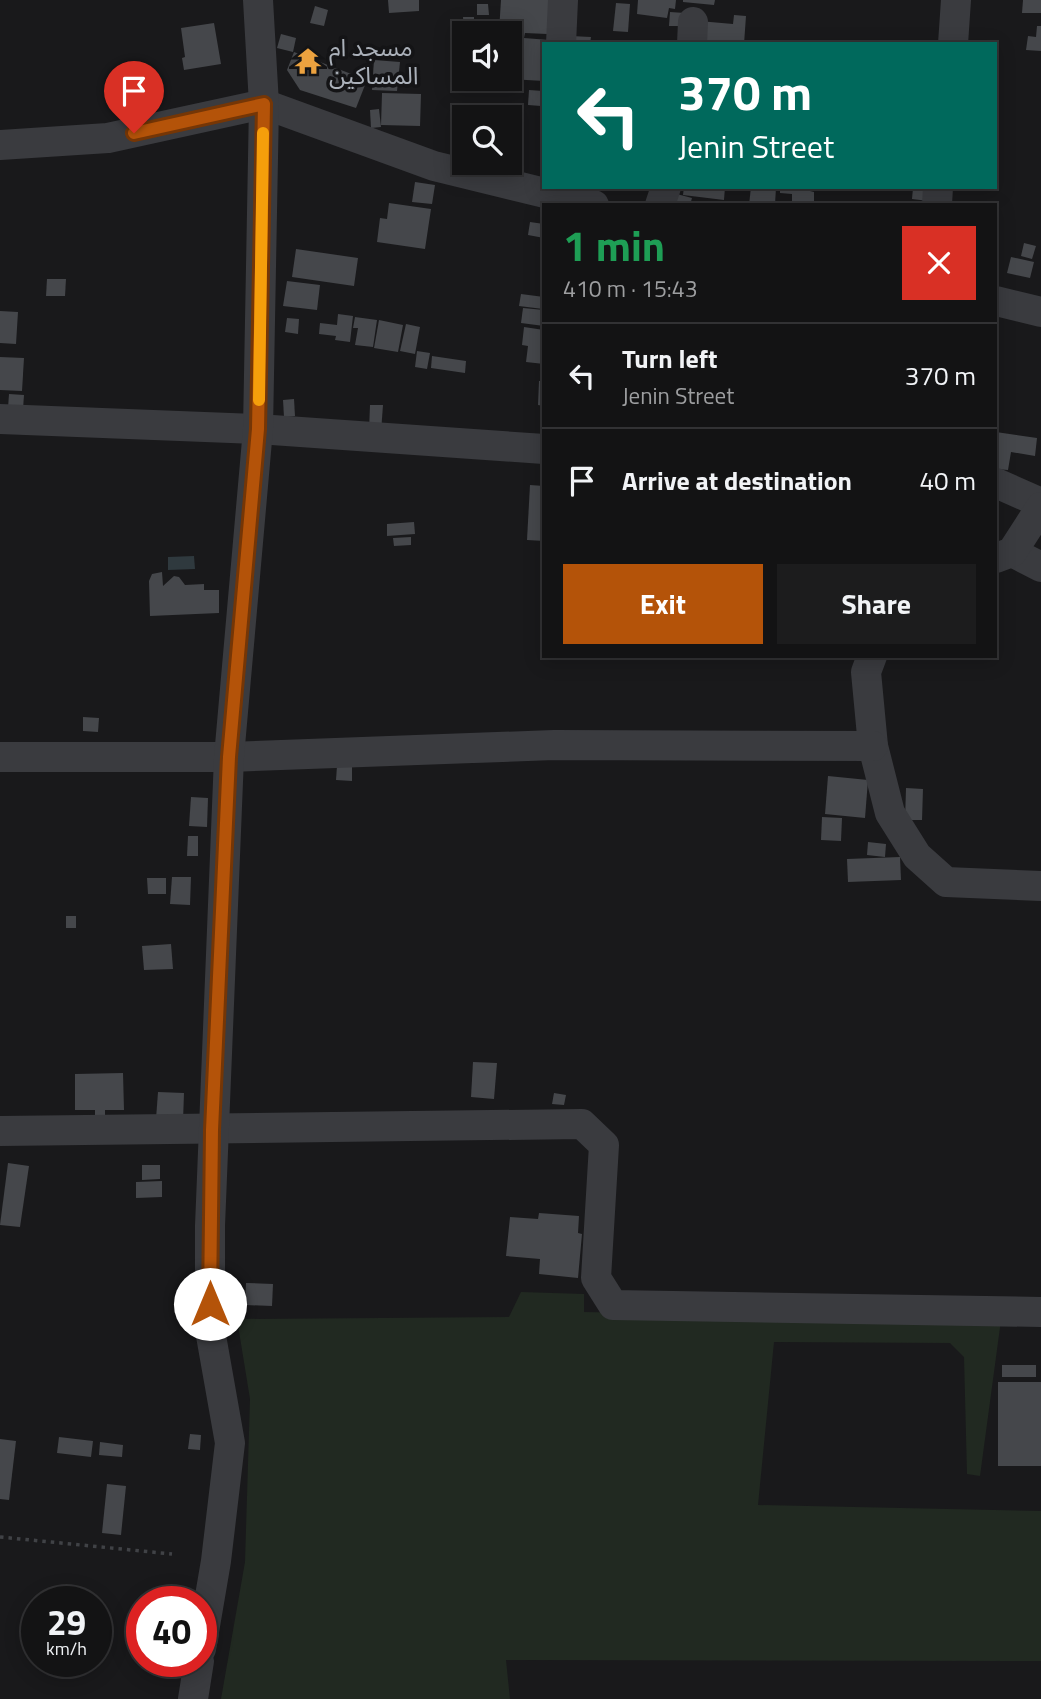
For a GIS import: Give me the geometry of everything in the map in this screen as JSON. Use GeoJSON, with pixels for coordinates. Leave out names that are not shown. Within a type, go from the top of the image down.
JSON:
{"type":"FeatureCollection","features":[{"type":"Feature","properties":{"kind":"street"},"geometry":{"type":"LineString","coordinates":[[212,1586],[230,1443],[210,1330],[212,1130],[229,757],[258,429],[264,104],[258,0]]}},
{"type":"Feature","properties":{"kind":"street"},"geometry":{"type":"LineString","coordinates":[[561,42],[564,0]]}},
{"type":"Feature","properties":{"kind":"street"},"geometry":{"type":"LineString","coordinates":[[953,42],[956,0]]}},
{"type":"Feature","properties":{"kind":"street"},"geometry":{"type":"LineString","coordinates":[[0,145],[108,138],[264,104],[434,166],[542,188]]}},
{"type":"Feature","properties":{"kind":"street"},"geometry":{"type":"LineString","coordinates":[[554,191],[588,203]]}},
{"type":"Feature","properties":{"kind":"street"},"geometry":{"type":"LineString","coordinates":[[997,301],[1041,312]]}},
{"type":"Feature","properties":{"kind":"street"},"geometry":{"type":"LineString","coordinates":[[0,419],[258,429],[542,449]]}},
{"type":"Feature","properties":{"kind":"street"},"geometry":{"type":"LineString","coordinates":[[997,483],[1041,505],[1004,555],[1041,568]]}},
{"type":"Feature","properties":{"kind":"street"},"geometry":{"type":"LineString","coordinates":[[871,658],[866,672],[873,746],[890,813],[916,856],[946,882],[1041,886]]}},
{"type":"Feature","properties":{"kind":"street"},"geometry":{"type":"LineString","coordinates":[[0,757],[229,757],[554,745],[873,746]]}},
{"type":"Feature","properties":{"kind":"street"},"geometry":{"type":"LineString","coordinates":[[0,1131],[582,1124],[604,1145],[596,1278],[613,1306],[1041,1312]]}},
{"type":"Feature","properties":{"kind":"street"},"geometry":{"type":"LineString","coordinates":[[193,1699],[196,1677]]}},
{"type":"Feature","properties":{"kind":"path"},"geometry":{"type":"LineString","coordinates":[[0,1537],[172,1554]]}},
{"type":"Feature","properties":{"kind":"shaded area"},"geometry":{"type":"Polygon","coordinates":[[[194,556],[195,569],[168,570],[168,557],[194,556]]]}},
{"type":"Feature","properties":{"kind":"shaded area"},"geometry":{"type":"Polygon","coordinates":[[[521,1292],[584,1294],[584,1312],[1001,1320],[980,1476],[967,1474],[964,1357],[950,1343],[774,1342],[758,1505],[1041,1511],[1041,1661],[506,1660],[510,1699],[221,1699],[245,1562],[250,1399],[237,1319],[509,1317],[521,1292]]]}},
{"type":"Feature","properties":{"kind":"building"},"geometry":{"type":"Polygon","coordinates":[[[388,0],[419,0],[419,11],[389,13],[388,0]]]}},
{"type":"Feature","properties":{"kind":"building"},"geometry":{"type":"Polygon","coordinates":[[[501,0],[549,0],[547,34],[525,33],[524,38],[549,40],[542,42],[542,81],[522,80],[522,21],[500,21],[501,0]]]}},
{"type":"Feature","properties":{"kind":"building"},"geometry":{"type":"Polygon","coordinates":[[[638,0],[676,0],[675,9],[669,8],[667,18],[637,14],[638,0]]]}},
{"type":"Feature","properties":{"kind":"building"},"geometry":{"type":"Polygon","coordinates":[[[683,0],[715,0],[714,5],[683,0]]]}},
{"type":"Feature","properties":{"kind":"building"},"geometry":{"type":"Polygon","coordinates":[[[1023,0],[1041,0],[1041,13],[1022,13],[1023,0]]]}},
{"type":"Feature","properties":{"kind":"building"},"geometry":{"type":"Polygon","coordinates":[[[616,3],[630,4],[628,32],[613,31],[616,3]]]}},
{"type":"Feature","properties":{"kind":"building"},"geometry":{"type":"Polygon","coordinates":[[[477,4],[488,4],[489,15],[477,15],[477,4]]]}},
{"type":"Feature","properties":{"kind":"building"},"geometry":{"type":"Polygon","coordinates":[[[315,6],[328,10],[324,26],[310,23],[315,6]]]}},
{"type":"Feature","properties":{"kind":"building"},"geometry":{"type":"Polygon","coordinates":[[[670,12],[685,13],[684,26],[669,26],[670,12]]]}},
{"type":"Feature","properties":{"kind":"building"},"geometry":{"type":"Polygon","coordinates":[[[734,15],[746,16],[744,42],[701,42],[699,21],[733,24],[734,15]]]}},
{"type":"Feature","properties":{"kind":"building"},"geometry":{"type":"Polygon","coordinates":[[[463,17],[474,17],[474,21],[463,21],[463,17]]]}},
{"type":"Feature","properties":{"kind":"building"},"geometry":{"type":"Polygon","coordinates":[[[214,23],[221,64],[184,70],[181,28],[214,23]]]}},
{"type":"Feature","properties":{"kind":"building"},"geometry":{"type":"Polygon","coordinates":[[[1037,26],[1041,26],[1041,51],[1026,50],[1028,36],[1036,37],[1037,26]]]}},
{"type":"Feature","properties":{"kind":"building"},"geometry":{"type":"Polygon","coordinates":[[[281,34],[296,38],[293,52],[277,48],[281,34]]]}},
{"type":"Feature","properties":{"kind":"building"},"geometry":{"type":"Polygon","coordinates":[[[571,36],[591,37],[590,42],[571,42],[571,36]]]}},
{"type":"Feature","properties":{"kind":"building"},"geometry":{"type":"Polygon","coordinates":[[[294,52],[367,80],[356,108],[300,90],[287,70],[294,52]]]}},
{"type":"Feature","properties":{"kind":"building"},"geometry":{"type":"Polygon","coordinates":[[[374,60],[400,62],[397,91],[372,90],[374,60]]]}},
{"type":"Feature","properties":{"kind":"building"},"geometry":{"type":"Polygon","coordinates":[[[529,90],[542,91],[541,106],[528,105],[529,90]]]}},
{"type":"Feature","properties":{"kind":"building"},"geometry":{"type":"Polygon","coordinates":[[[382,93],[421,94],[420,126],[381,125],[382,93]]]}},
{"type":"Feature","properties":{"kind":"building"},"geometry":{"type":"Polygon","coordinates":[[[379,109],[381,127],[371,128],[370,110],[379,109]]]}},
{"type":"Feature","properties":{"kind":"building"},"geometry":{"type":"Polygon","coordinates":[[[415,182],[435,185],[432,204],[412,202],[415,182]]]}},
{"type":"Feature","properties":{"kind":"building"},"geometry":{"type":"Polygon","coordinates":[[[684,189],[725,189],[724,200],[683,195],[684,189]]]}},
{"type":"Feature","properties":{"kind":"building"},"geometry":{"type":"Polygon","coordinates":[[[751,189],[776,189],[775,203],[749,203],[751,189]]]}},
{"type":"Feature","properties":{"kind":"building"},"geometry":{"type":"Polygon","coordinates":[[[780,189],[810,189],[814,192],[814,203],[792,203],[792,194],[780,193],[780,189]]]}},
{"type":"Feature","properties":{"kind":"building"},"geometry":{"type":"Polygon","coordinates":[[[913,189],[929,189],[928,201],[912,199],[913,189]]]}},
{"type":"Feature","properties":{"kind":"building"},"geometry":{"type":"Polygon","coordinates":[[[673,193],[692,198],[691,203],[670,203],[673,193]]]}},
{"type":"Feature","properties":{"kind":"building"},"geometry":{"type":"Polygon","coordinates":[[[389,203],[431,209],[425,249],[377,242],[380,218],[387,219],[389,203]]]}},
{"type":"Feature","properties":{"kind":"building"},"geometry":{"type":"Polygon","coordinates":[[[530,222],[542,224],[542,238],[528,235],[530,222]]]}},
{"type":"Feature","properties":{"kind":"building"},"geometry":{"type":"Polygon","coordinates":[[[1024,243],[1036,246],[1032,259],[1021,256],[1024,243]]]}},
{"type":"Feature","properties":{"kind":"building"},"geometry":{"type":"Polygon","coordinates":[[[296,249],[358,258],[354,286],[292,277],[296,249]]]}},
{"type":"Feature","properties":{"kind":"building"},"geometry":{"type":"Polygon","coordinates":[[[1011,257],[1034,262],[1030,278],[1007,273],[1011,257]]]}},
{"type":"Feature","properties":{"kind":"building"},"geometry":{"type":"Polygon","coordinates":[[[47,279],[66,279],[65,296],[46,296],[47,279]]]}},
{"type":"Feature","properties":{"kind":"building"},"geometry":{"type":"Polygon","coordinates":[[[287,281],[320,285],[317,310],[283,306],[287,281]]]}},
{"type":"Feature","properties":{"kind":"building"},"geometry":{"type":"Polygon","coordinates":[[[521,294],[542,297],[542,309],[519,306],[521,294]]]}},
{"type":"Feature","properties":{"kind":"building"},"geometry":{"type":"Polygon","coordinates":[[[523,308],[542,310],[542,326],[521,323],[523,308]]]}},
{"type":"Feature","properties":{"kind":"building"},"geometry":{"type":"Polygon","coordinates":[[[0,311],[18,312],[16,344],[0,343],[0,311]]]}},
{"type":"Feature","properties":{"kind":"building"},"geometry":{"type":"Polygon","coordinates":[[[338,314],[353,316],[350,342],[335,340],[336,336],[319,334],[320,323],[337,325],[338,314]]]}},
{"type":"Feature","properties":{"kind":"building"},"geometry":{"type":"Polygon","coordinates":[[[355,317],[377,320],[373,347],[355,345],[358,328],[353,328],[355,317]]]}},
{"type":"Feature","properties":{"kind":"building"},"geometry":{"type":"Polygon","coordinates":[[[287,318],[299,319],[298,334],[285,332],[287,318]]]}},
{"type":"Feature","properties":{"kind":"building"},"geometry":{"type":"Polygon","coordinates":[[[379,320],[403,325],[398,352],[374,348],[379,320]]]}},
{"type":"Feature","properties":{"kind":"building"},"geometry":{"type":"Polygon","coordinates":[[[406,324],[420,327],[415,354],[400,351],[406,324]]]}},
{"type":"Feature","properties":{"kind":"building"},"geometry":{"type":"Polygon","coordinates":[[[524,327],[542,330],[542,364],[526,362],[528,346],[522,345],[524,327]]]}},
{"type":"Feature","properties":{"kind":"building"},"geometry":{"type":"Polygon","coordinates":[[[417,351],[430,353],[427,369],[415,367],[417,351]]]}},
{"type":"Feature","properties":{"kind":"building"},"geometry":{"type":"Polygon","coordinates":[[[432,356],[466,361],[465,373],[431,368],[432,356]]]}},
{"type":"Feature","properties":{"kind":"building"},"geometry":{"type":"Polygon","coordinates":[[[0,357],[24,358],[22,391],[0,390],[0,357]]]}},
{"type":"Feature","properties":{"kind":"building"},"geometry":{"type":"Polygon","coordinates":[[[539,381],[542,381],[542,406],[538,405],[539,381]]]}},
{"type":"Feature","properties":{"kind":"building"},"geometry":{"type":"Polygon","coordinates":[[[9,394],[24,395],[23,409],[8,408],[9,394]]]}},
{"type":"Feature","properties":{"kind":"building"},"geometry":{"type":"Polygon","coordinates":[[[294,399],[295,416],[284,417],[283,400],[294,399]]]}},
{"type":"Feature","properties":{"kind":"building"},"geometry":{"type":"Polygon","coordinates":[[[370,405],[383,405],[381,432],[369,431],[370,405]]]}},
{"type":"Feature","properties":{"kind":"building"},"geometry":{"type":"Polygon","coordinates":[[[997,432],[1037,438],[1035,456],[1011,452],[1008,470],[997,469],[997,432]]]}},
{"type":"Feature","properties":{"kind":"building"},"geometry":{"type":"Polygon","coordinates":[[[530,485],[542,486],[542,541],[527,540],[530,485]]]}},
{"type":"Feature","properties":{"kind":"building"},"geometry":{"type":"Polygon","coordinates":[[[414,522],[415,534],[387,536],[387,524],[414,522]]]}},
{"type":"Feature","properties":{"kind":"building"},"geometry":{"type":"Polygon","coordinates":[[[411,537],[411,545],[394,546],[393,538],[411,537]]]}},
{"type":"Feature","properties":{"kind":"building"},"geometry":{"type":"Polygon","coordinates":[[[162,572],[163,586],[174,576],[179,577],[185,585],[204,584],[204,590],[219,590],[219,613],[150,616],[149,581],[152,574],[162,572]]]}},
{"type":"Feature","properties":{"kind":"building"},"geometry":{"type":"Polygon","coordinates":[[[83,717],[99,718],[98,732],[83,731],[83,717]]]}},
{"type":"Feature","properties":{"kind":"building"},"geometry":{"type":"Polygon","coordinates":[[[337,766],[352,767],[352,781],[336,780],[337,766]]]}},
{"type":"Feature","properties":{"kind":"building"},"geometry":{"type":"Polygon","coordinates":[[[828,776],[868,780],[865,818],[825,814],[828,776]]]}},
{"type":"Feature","properties":{"kind":"building"},"geometry":{"type":"Polygon","coordinates":[[[906,788],[923,789],[922,820],[905,820],[906,788]]]}},
{"type":"Feature","properties":{"kind":"building"},"geometry":{"type":"Polygon","coordinates":[[[191,797],[208,798],[207,827],[189,826],[191,797]]]}},
{"type":"Feature","properties":{"kind":"building"},"geometry":{"type":"Polygon","coordinates":[[[822,817],[842,818],[841,841],[821,840],[822,817]]]}},
{"type":"Feature","properties":{"kind":"building"},"geometry":{"type":"Polygon","coordinates":[[[188,836],[198,836],[198,856],[187,856],[188,836]]]}},
{"type":"Feature","properties":{"kind":"building"},"geometry":{"type":"Polygon","coordinates":[[[868,842],[886,844],[885,857],[867,855],[868,842]]]}},
{"type":"Feature","properties":{"kind":"building"},"geometry":{"type":"Polygon","coordinates":[[[900,857],[901,880],[848,882],[847,859],[900,857]]]}},
{"type":"Feature","properties":{"kind":"building"},"geometry":{"type":"Polygon","coordinates":[[[172,877],[191,877],[190,905],[170,904],[172,877]]]}},
{"type":"Feature","properties":{"kind":"building"},"geometry":{"type":"Polygon","coordinates":[[[147,878],[166,878],[166,894],[148,894],[147,878]]]}},
{"type":"Feature","properties":{"kind":"building"},"geometry":{"type":"Polygon","coordinates":[[[66,916],[76,916],[76,928],[66,928],[66,916]]]}},
{"type":"Feature","properties":{"kind":"building"},"geometry":{"type":"Polygon","coordinates":[[[171,944],[173,969],[144,970],[142,946],[171,944]]]}},
{"type":"Feature","properties":{"kind":"building"},"geometry":{"type":"Polygon","coordinates":[[[473,1062],[497,1063],[494,1099],[471,1097],[473,1062]]]}},
{"type":"Feature","properties":{"kind":"building"},"geometry":{"type":"Polygon","coordinates":[[[123,1073],[124,1110],[105,1110],[105,1117],[95,1117],[95,1110],[75,1110],[75,1074],[123,1073]]]}},
{"type":"Feature","properties":{"kind":"building"},"geometry":{"type":"Polygon","coordinates":[[[158,1092],[184,1093],[183,1121],[156,1119],[158,1092]]]}},
{"type":"Feature","properties":{"kind":"building"},"geometry":{"type":"Polygon","coordinates":[[[554,1093],[566,1095],[564,1105],[552,1104],[554,1093]]]}},
{"type":"Feature","properties":{"kind":"building"},"geometry":{"type":"Polygon","coordinates":[[[8,1163],[29,1166],[20,1227],[0,1225],[8,1163]]]}},
{"type":"Feature","properties":{"kind":"building"},"geometry":{"type":"Polygon","coordinates":[[[142,1165],[160,1165],[160,1179],[142,1180],[142,1165]]]}},
{"type":"Feature","properties":{"kind":"building"},"geometry":{"type":"Polygon","coordinates":[[[162,1181],[162,1197],[136,1198],[136,1182],[162,1181]]]}},
{"type":"Feature","properties":{"kind":"building"},"geometry":{"type":"Polygon","coordinates":[[[539,1213],[579,1216],[578,1233],[582,1234],[578,1278],[539,1274],[540,1259],[506,1256],[510,1217],[538,1219],[539,1213]]]}},
{"type":"Feature","properties":{"kind":"building"},"geometry":{"type":"Polygon","coordinates":[[[246,1283],[273,1284],[272,1306],[245,1305],[246,1283]]]}},
{"type":"Feature","properties":{"kind":"building"},"geometry":{"type":"Polygon","coordinates":[[[1002,1365],[1036,1365],[1036,1377],[1002,1377],[1002,1365]]]}},
{"type":"Feature","properties":{"kind":"building"},"geometry":{"type":"Polygon","coordinates":[[[998,1382],[1041,1382],[1041,1466],[998,1466],[998,1382]]]}},
{"type":"Feature","properties":{"kind":"building"},"geometry":{"type":"Polygon","coordinates":[[[190,1434],[201,1435],[200,1450],[188,1449],[190,1434]]]}},
{"type":"Feature","properties":{"kind":"building"},"geometry":{"type":"Polygon","coordinates":[[[59,1437],[93,1441],[91,1457],[57,1453],[59,1437]]]}},
{"type":"Feature","properties":{"kind":"building"},"geometry":{"type":"Polygon","coordinates":[[[0,1439],[16,1441],[9,1500],[0,1499],[0,1439]]]}},
{"type":"Feature","properties":{"kind":"building"},"geometry":{"type":"Polygon","coordinates":[[[100,1442],[123,1445],[122,1457],[99,1455],[100,1442]]]}},
{"type":"Feature","properties":{"kind":"building"},"geometry":{"type":"Polygon","coordinates":[[[107,1484],[126,1486],[121,1535],[102,1533],[107,1484]]]}},
{"type":"Feature","properties":{"kind":"slow traffic"},"geometry":{"type":"LineString","coordinates":[[259,400],[263,133]]}},
{"type":"Feature","properties":{"kind":"place","name":"مسجد ام المساكين"},"geometry":{"type":"Point","coordinates":[308,61]}},
{"type":"Feature","properties":{"kind":"route"},"geometry":{"type":"LineString","coordinates":[[134,133],[264,104],[258,429],[229,757],[212,1130],[210,1304]]}}]}
